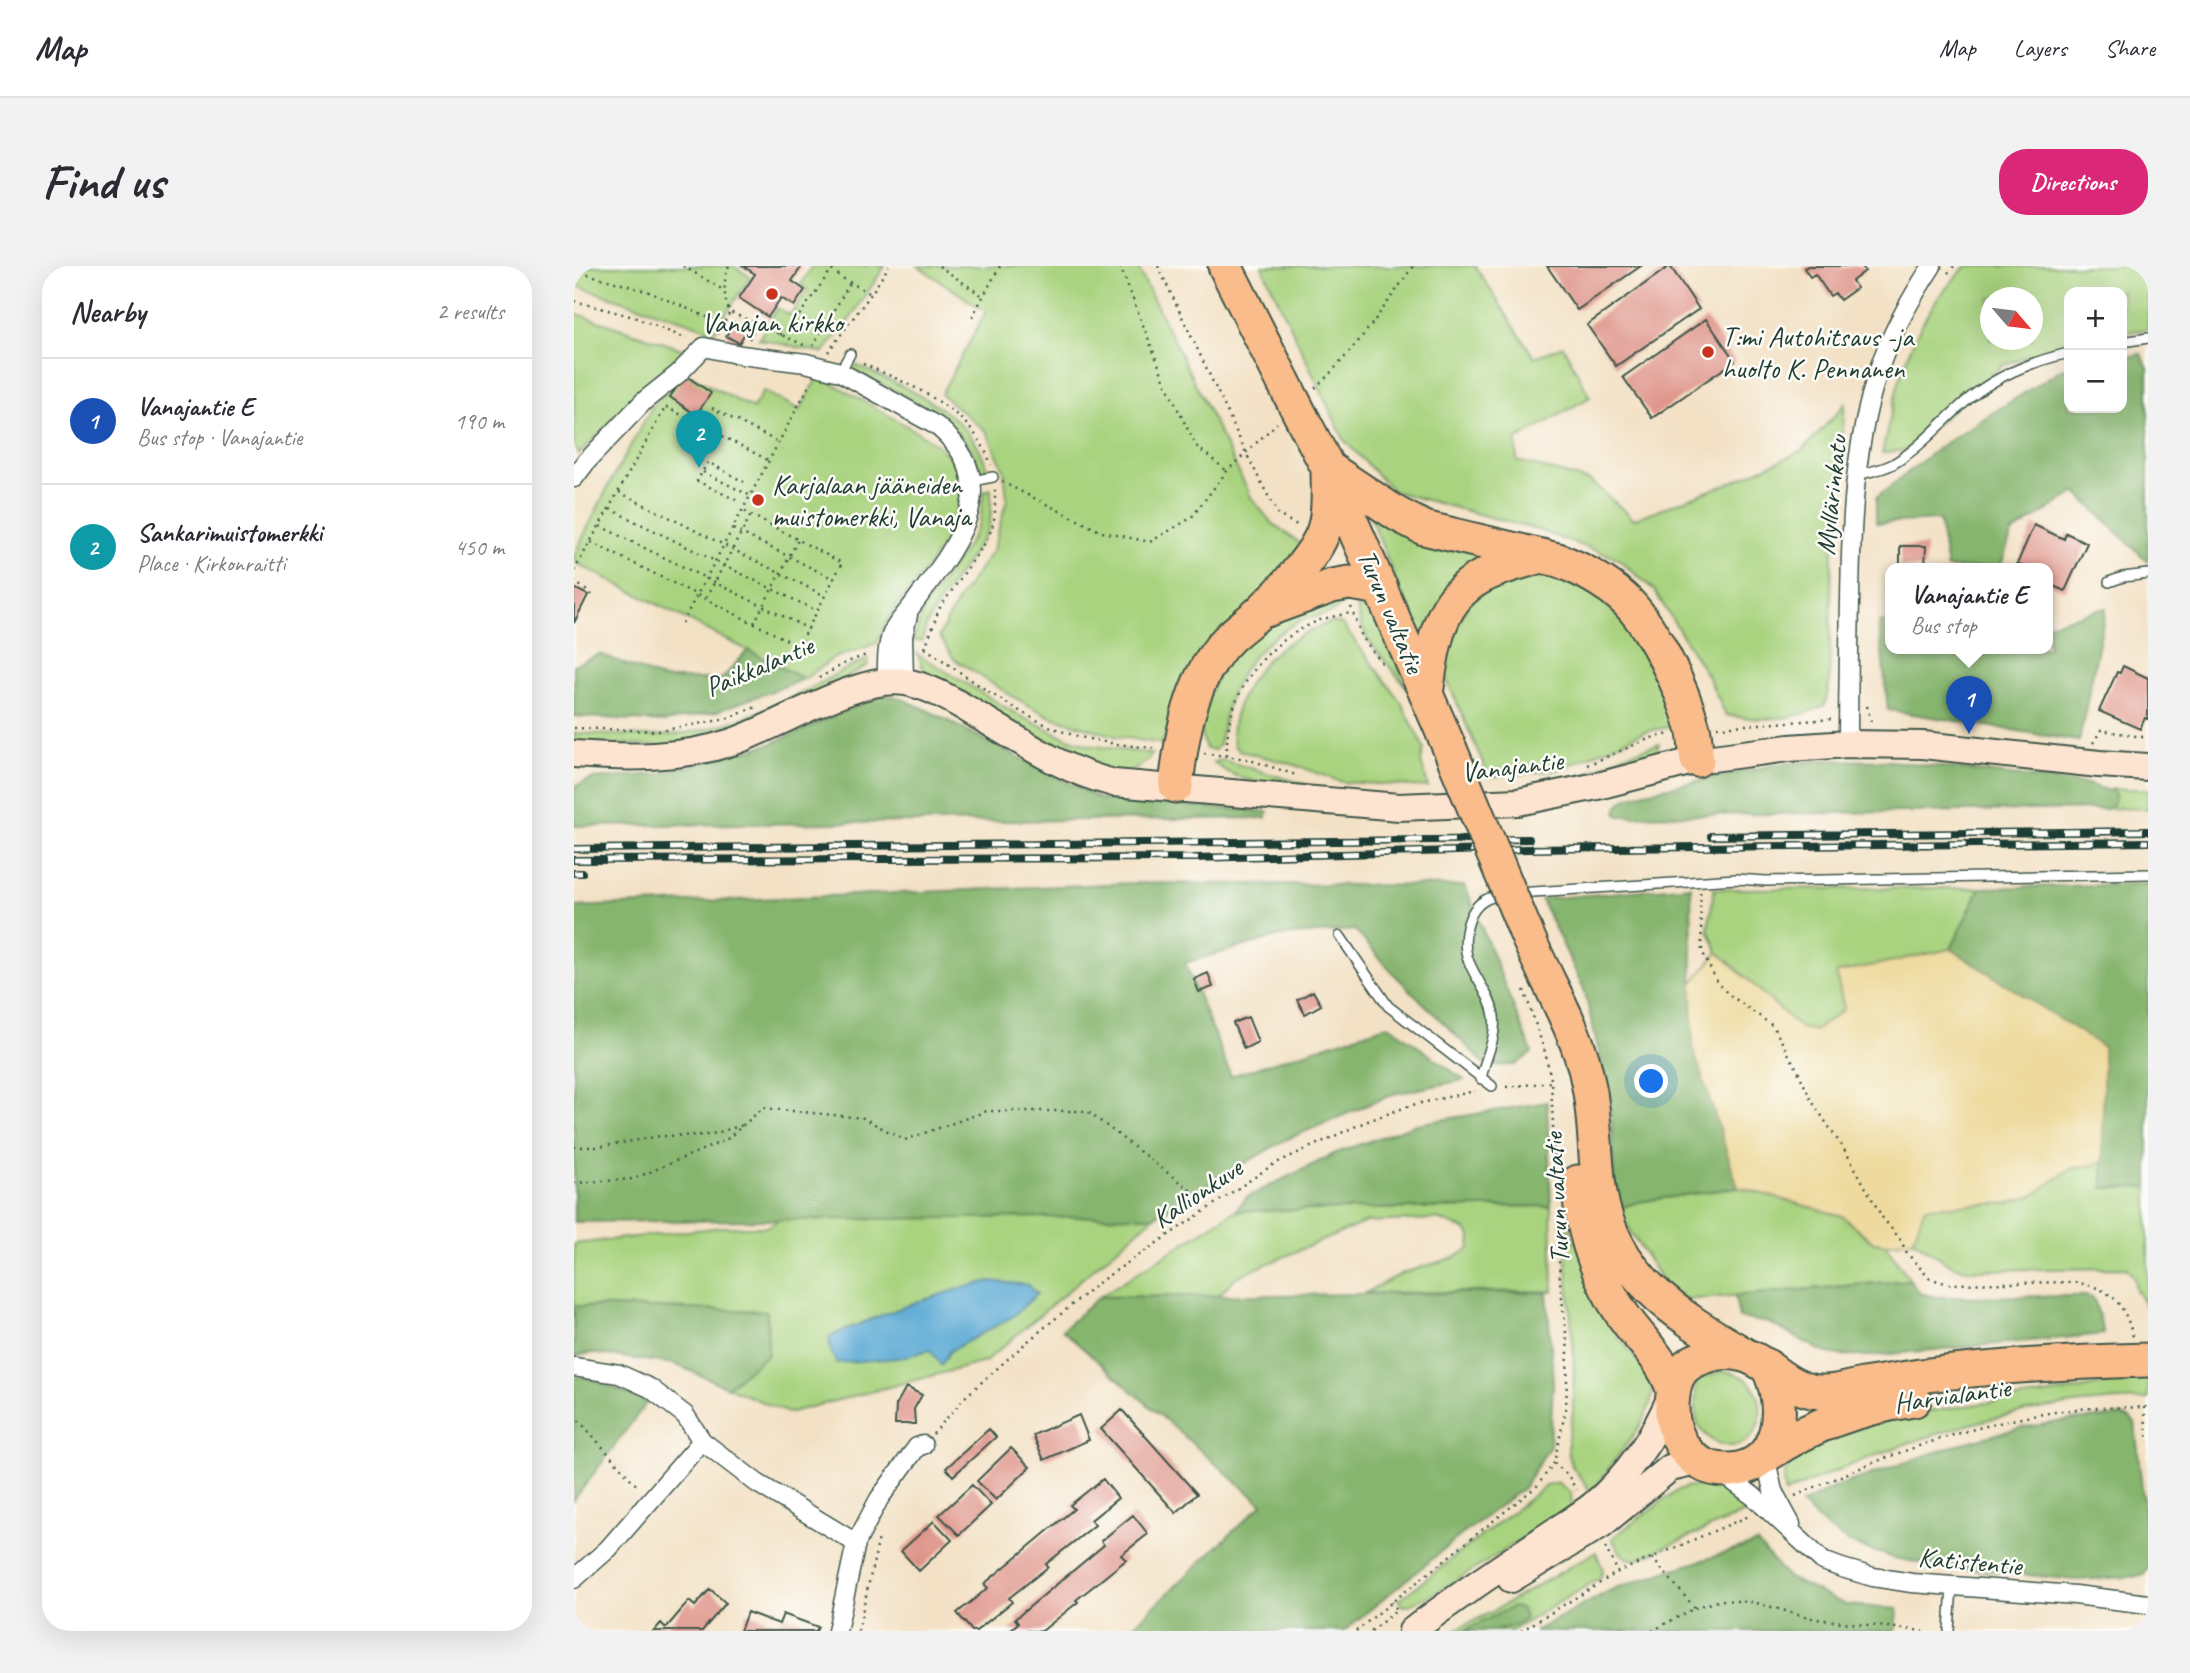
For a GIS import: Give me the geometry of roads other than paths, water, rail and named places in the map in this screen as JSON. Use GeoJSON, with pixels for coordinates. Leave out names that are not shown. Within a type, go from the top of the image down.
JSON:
{"type":"FeatureCollection","features":[{"type":"Feature","properties":{"kind":"highway","name":"Turun valtatie"},"geometry":{"type":"LineString","coordinates":[[1226,266],[1328,468],[1525,930],[1531,978],[1563,1059],[1586,1234],[1607,1289],[1623,1314],[1661,1361],[1673,1391]]}},
{"type":"Feature","properties":{"kind":"highway"},"geometry":{"type":"LineString","coordinates":[[1328,468],[1397,514],[1424,528],[1542,556],[1576,568],[1625,599],[1652,635],[1676,684],[1695,745]]}},
{"type":"Feature","properties":{"kind":"highway"},"geometry":{"type":"LineString","coordinates":[[1176,786],[1188,715],[1206,670],[1228,638],[1260,611],[1306,561],[1322,536],[1328,508],[1328,468]]}},
{"type":"Feature","properties":{"kind":"highway"},"geometry":{"type":"LineString","coordinates":[[1426,694],[1440,621],[1462,589],[1481,576],[1542,556]]}},
{"type":"Feature","properties":{"kind":"highway"},"geometry":{"type":"LineString","coordinates":[[1260,611],[1332,586],[1349,583],[1381,588]]}},
{"type":"Feature","properties":{"kind":"highway","name":"Turun valtatie"},"geometry":{"type":"LineString","coordinates":[[1531,978],[1569,1027],[1588,1079],[1594,1115],[1600,1194],[1615,1241],[1643,1282],[1662,1301],[1695,1326],[1754,1359]]}},
{"type":"Feature","properties":{"kind":"highway"},"geometry":{"type":"LineString","coordinates":[[1733,1351],[1754,1359],[1774,1379],[1779,1415],[1775,1436],[1766,1455],[1739,1469],[1712,1468],[1695,1460],[1678,1439],[1672,1416],[1673,1391],[1681,1372],[1688,1364],[1713,1354],[1733,1351]]}},
{"type":"Feature","properties":{"kind":"highway","name":"Harvialantie"},"geometry":{"type":"LineString","coordinates":[[1754,1359],[1804,1389],[1829,1392],[1909,1378],[1993,1368],[2143,1356]]}},
{"type":"Feature","properties":{"kind":"highway","name":"Harvialantie"},"geometry":{"type":"LineString","coordinates":[[1766,1455],[1814,1427],[1878,1405],[2143,1356]]}},
{"type":"Feature","properties":{"kind":"street","name":"Myllärinkatu"},"geometry":{"type":"LineString","coordinates":[[1848,732],[1851,554],[1862,437],[1879,369],[1901,317],[1939,271]]}},
{"type":"Feature","properties":{"kind":"street"},"geometry":{"type":"LineString","coordinates":[[574,478],[644,401],[678,374],[704,347],[819,367],[846,361],[949,436],[964,456],[972,481],[969,517],[964,530],[909,609],[896,650],[895,681]]}},
{"type":"Feature","properties":{"kind":"street","name":"Vanajantie"},"geometry":{"type":"LineString","coordinates":[[895,681],[959,704],[1063,767],[1088,777],[1114,783],[1176,786],[1399,807],[1505,803],[1602,785],[1695,745],[1789,748],[1848,732],[1923,745],[2148,767]]}},
{"type":"Feature","properties":{"kind":"street","name":"Paikkalantie"},"geometry":{"type":"LineString","coordinates":[[574,754],[629,758],[701,750],[766,729],[868,684],[895,681]]}},
{"type":"Feature","properties":{"kind":"street"},"geometry":{"type":"LineString","coordinates":[[574,1367],[619,1374],[650,1388],[685,1415],[702,1441],[757,1483],[856,1543]]}},
{"type":"Feature","properties":{"kind":"street"},"geometry":{"type":"LineString","coordinates":[[1412,1631],[1475,1584],[1592,1505],[1625,1472],[1640,1452],[1655,1430],[1673,1391]]}},
{"type":"Feature","properties":{"kind":"street"},"geometry":{"type":"LineString","coordinates":[[574,1579],[608,1549],[702,1441]]}},
{"type":"Feature","properties":{"kind":"street"},"geometry":{"type":"LineString","coordinates":[[837,1631],[856,1543],[878,1499],[917,1447],[923,1445]]}},
{"type":"Feature","properties":{"kind":"street","name":"Katistentie"},"geometry":{"type":"LineString","coordinates":[[1766,1455],[1773,1490],[1799,1539]]}},
{"type":"Feature","properties":{"kind":"street"},"geometry":{"type":"LineString","coordinates":[[1422,1631],[1579,1539],[1670,1468],[1692,1463],[1712,1468]]}},
{"type":"Feature","properties":{"kind":"street","name":"Katistentie"},"geometry":{"type":"LineString","coordinates":[[1712,1468],[1759,1502],[1823,1561],[1862,1574],[1952,1586],[2075,1595],[2148,1604]]}},
{"type":"Feature","properties":{"kind":"lane"},"geometry":{"type":"LineString","coordinates":[[2127,341],[2148,338]]}},
{"type":"Feature","properties":{"kind":"lane"},"geometry":{"type":"LineString","coordinates":[[1857,475],[1891,465],[1928,438],[1991,383],[2028,364],[2064,354]]}},
{"type":"Feature","properties":{"kind":"lane"},"geometry":{"type":"LineString","coordinates":[[972,481],[993,477]]}},
{"type":"Feature","properties":{"kind":"lane"},"geometry":{"type":"LineString","coordinates":[[2109,582],[2148,574]]}},
{"type":"Feature","properties":{"kind":"lane"},"geometry":{"type":"LineString","coordinates":[[1482,1079],[1492,1046],[1495,1023],[1493,1008],[1469,963],[1466,942],[1469,922],[1479,905],[1487,899],[1527,890],[1735,879],[1766,881],[2148,874]]}},
{"type":"Feature","properties":{"kind":"lane"},"geometry":{"type":"LineString","coordinates":[[1340,936],[1388,1006],[1492,1087]]}},
{"type":"Feature","properties":{"kind":"lane"},"geometry":{"type":"LineString","coordinates":[[1949,1631],[1952,1586]]}},
{"type":"Feature","properties":{"kind":"water"},"geometry":{"type":"Polygon","coordinates":[[[990,1281],[1028,1285],[1037,1294],[1012,1317],[950,1351],[941,1365],[930,1350],[899,1358],[836,1363],[829,1337],[908,1305],[990,1281]]]}},
{"type":"Feature","properties":{"kind":"railway"},"geometry":{"type":"LineString","coordinates":[[1711,836],[2148,831]]}},
{"type":"Feature","properties":{"kind":"railway"},"geometry":{"type":"LineString","coordinates":[[574,849],[1529,839]]}},
{"type":"Feature","properties":{"kind":"railway"},"geometry":{"type":"LineString","coordinates":[[574,860],[1194,858],[1528,849],[2148,842]]}},
{"type":"Feature","properties":{"kind":"railway"},"geometry":{"type":"LineString","coordinates":[[574,873],[582,873]]}},
{"type":"Feature","properties":{"kind":"place","name":"Vanajan kirkko"},"geometry":{"type":"Point","coordinates":[772,294]}},
{"type":"Feature","properties":{"kind":"place","name":"T:mi Autohitsaus -ja huolto K. Pennanen"},"geometry":{"type":"Point","coordinates":[1708,352]}},
{"type":"Feature","properties":{"kind":"place","name":"Sankarimuistomerkki"},"geometry":{"type":"Point","coordinates":[699,468]}},
{"type":"Feature","properties":{"kind":"place","name":"Karjalaan jääneiden muistomerkki, Vanaja"},"geometry":{"type":"Point","coordinates":[758,500]}},
{"type":"Feature","properties":{"kind":"place","name":"Vanajantie E"},"geometry":{"type":"Point","coordinates":[1969,734]}}]}
